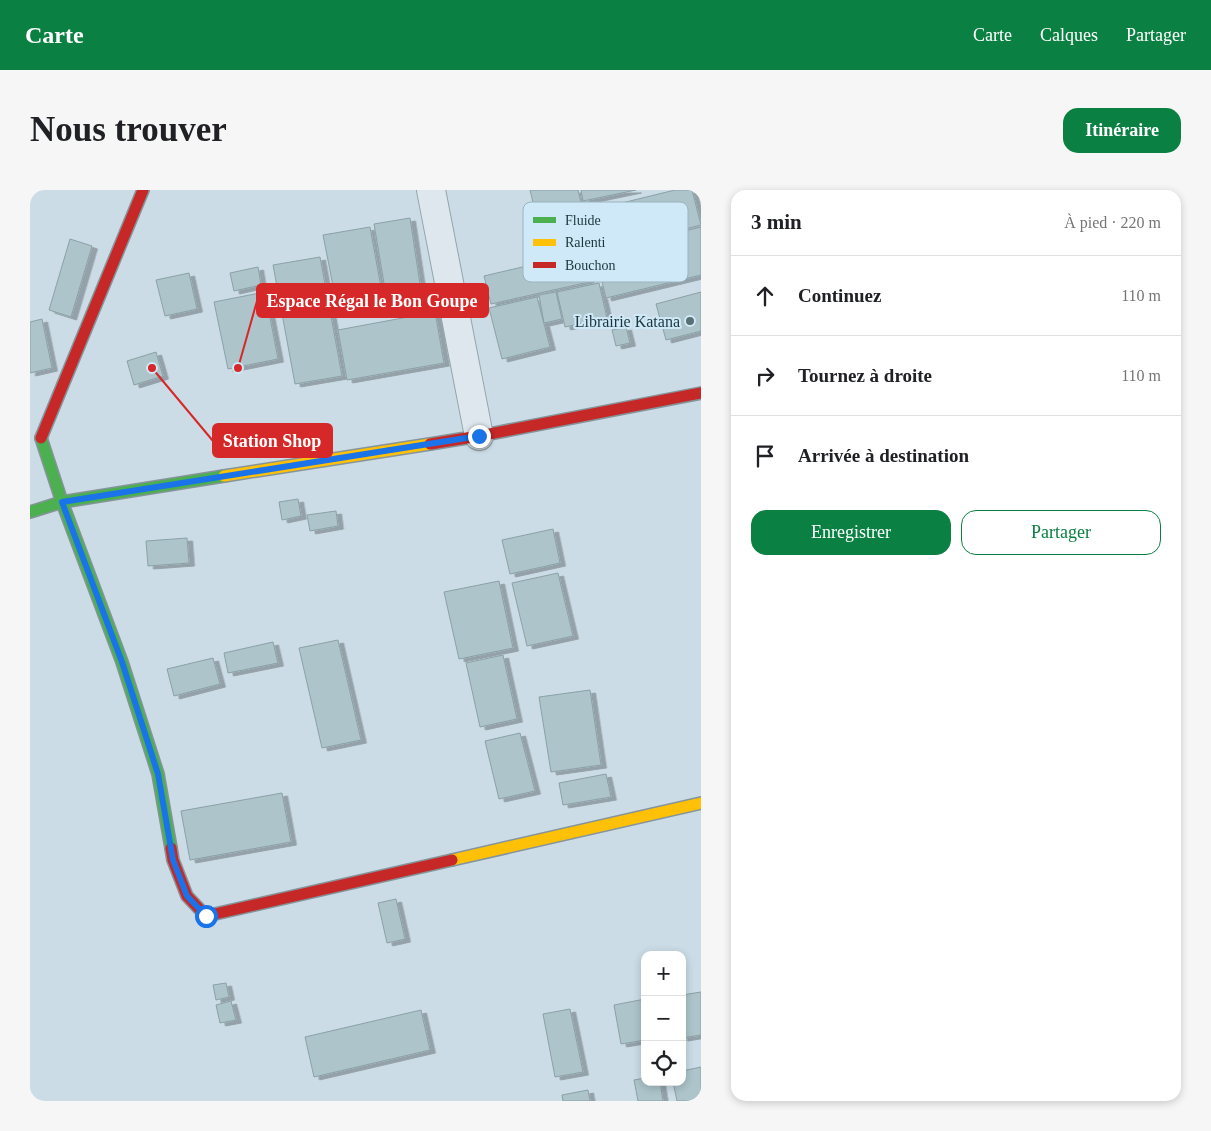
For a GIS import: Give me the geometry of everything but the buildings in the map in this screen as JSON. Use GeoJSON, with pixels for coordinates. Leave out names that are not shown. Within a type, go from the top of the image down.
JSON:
{"type":"FeatureCollection","features":[{"type":"Feature","properties":{"kind":"street"},"geometry":{"type":"LineString","coordinates":[[431,190],[479,436]]}},
{"type":"Feature","properties":{"kind":"street"},"geometry":{"type":"LineString","coordinates":[[140,193],[35,439],[62,502],[122,662],[155,765],[173,860],[187,896],[206,916],[701,803]]}},
{"type":"Feature","properties":{"kind":"street"},"geometry":{"type":"LineString","coordinates":[[30,512],[62,502],[479,436],[701,393]]}},
{"type":"Feature","properties":{"kind":"traffic: fast"},"geometry":{"type":"LineString","coordinates":[[41,438],[62,502],[122,662],[158,774],[171,848]]}},
{"type":"Feature","properties":{"kind":"traffic: fast"},"geometry":{"type":"LineString","coordinates":[[30,512],[62,502],[224,476]]}},
{"type":"Feature","properties":{"kind":"traffic: slow"},"geometry":{"type":"LineString","coordinates":[[224,476],[430,444]]}},
{"type":"Feature","properties":{"kind":"traffic: slow"},"geometry":{"type":"LineString","coordinates":[[452,860],[701,803]]}},
{"type":"Feature","properties":{"kind":"traffic: jam"},"geometry":{"type":"LineString","coordinates":[[41,438],[143,190]]}},
{"type":"Feature","properties":{"kind":"traffic: jam"},"geometry":{"type":"LineString","coordinates":[[430,444],[701,393]]}},
{"type":"Feature","properties":{"kind":"traffic: jam"},"geometry":{"type":"LineString","coordinates":[[171,848],[173,860],[187,896],[206,916],[452,860]]}},
{"type":"Feature","properties":{"kind":"place","name":"Librairie Katana"},"geometry":{"type":"Point","coordinates":[690,321]}},
{"type":"Feature","properties":{"kind":"place","name":"Station Shop"},"geometry":{"type":"Point","coordinates":[152,368]}},
{"type":"Feature","properties":{"kind":"place","name":"Espace Régal le Bon Goupe"},"geometry":{"type":"Point","coordinates":[238,368]}},
{"type":"Feature","properties":{"kind":"route"},"geometry":{"type":"LineString","coordinates":[[206,916],[187,896],[173,860],[158,774],[122,662],[62,502],[479,436]]}}]}
